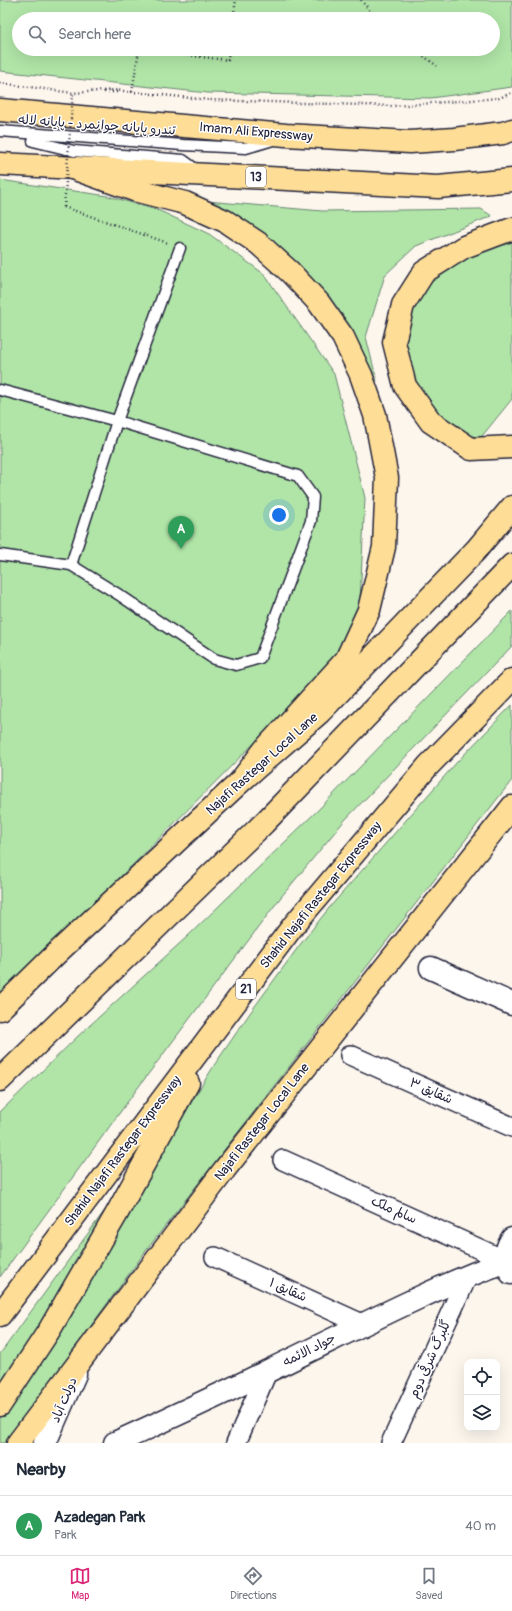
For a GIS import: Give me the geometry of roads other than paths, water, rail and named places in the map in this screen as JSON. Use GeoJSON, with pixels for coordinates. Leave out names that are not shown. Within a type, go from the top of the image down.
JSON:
{"type":"FeatureCollection","features":[{"type":"Feature","properties":{"kind":"main road","name":"Imam Ali Expressway"},"geometry":{"type":"LineString","coordinates":[[0,110],[286,135],[410,142],[454,139],[512,130]]}},
{"type":"Feature","properties":{"kind":"main road","name":"13"},"geometry":{"type":"LineString","coordinates":[[0,164],[438,187],[512,180]]}},
{"type":"Feature","properties":{"kind":"main road"},"geometry":{"type":"LineString","coordinates":[[72,168],[134,190],[185,203],[225,222],[258,243],[290,272],[319,303],[343,337],[361,375],[375,415],[387,478],[384,547],[369,610],[346,660],[265,749],[239,783]]}},
{"type":"Feature","properties":{"kind":"main road"},"geometry":{"type":"LineString","coordinates":[[512,229],[464,247],[424,272],[403,305],[394,342],[405,386],[431,422],[472,449],[512,447]]}},
{"type":"Feature","properties":{"kind":"main road","name":"Najafi Rastegar Local Lane"},"geometry":{"type":"LineString","coordinates":[[0,1009],[239,783],[319,713],[476,550],[512,507]]}},
{"type":"Feature","properties":{"kind":"main road"},"geometry":{"type":"LineString","coordinates":[[0,1080],[264,823],[512,566]]}},
{"type":"Feature","properties":{"kind":"main road","name":"Shahid Najafi Rastegar Expressway"},"geometry":{"type":"LineString","coordinates":[[0,1314],[293,926],[428,766],[512,680]]}},
{"type":"Feature","properties":{"kind":"main road","name":"Najafi Rastegar Local Lane"},"geometry":{"type":"LineString","coordinates":[[18,1443],[225,1169],[512,807]]}},
{"type":"Feature","properties":{"kind":"main road"},"geometry":{"type":"LineString","coordinates":[[0,1405],[50,1329],[116,1215],[221,1021]]}},
{"type":"Feature","properties":{"kind":"street"},"geometry":{"type":"LineString","coordinates":[[431,968],[512,1004]]}},
{"type":"Feature","properties":{"kind":"street","name":"شقایق ۳"},"geometry":{"type":"LineString","coordinates":[[350,1054],[512,1128]]}},
{"type":"Feature","properties":{"kind":"street","name":"سالم ملک"},"geometry":{"type":"LineString","coordinates":[[283,1160],[509,1267]]}},
{"type":"Feature","properties":{"kind":"street"},"geometry":{"type":"LineString","coordinates":[[509,1267],[508,1244],[512,1239]]}},
{"type":"Feature","properties":{"kind":"street","name":"شقایق ۱"},"geometry":{"type":"LineString","coordinates":[[214,1257],[362,1324]]}},
{"type":"Feature","properties":{"kind":"street","name":"جواد الائمه"},"geometry":{"type":"LineString","coordinates":[[115,1443],[147,1435],[266,1372],[362,1324],[468,1275],[509,1267]]}},
{"type":"Feature","properties":{"kind":"street","name":"گلبرگ شرقی دوم"},"geometry":{"type":"LineString","coordinates":[[391,1443],[468,1275]]}},
{"type":"Feature","properties":{"kind":"street","name":"دولت آباد"},"geometry":{"type":"LineString","coordinates":[[45,1443],[82,1357]]}},
{"type":"Feature","properties":{"kind":"street"},"geometry":{"type":"LineString","coordinates":[[236,1443],[266,1372]]}},
{"type":"Feature","properties":{"kind":"lane","name":"تندرو پایانه جوانمرد - پایانه لاله"},"geometry":{"type":"LineString","coordinates":[[0,131],[183,145],[246,148],[286,135]]}},
{"type":"Feature","properties":{"kind":"lane"},"geometry":{"type":"LineString","coordinates":[[33,141],[74,151],[183,160],[203,174]]}},
{"type":"Feature","properties":{"kind":"lane"},"geometry":{"type":"LineString","coordinates":[[70,565],[117,421],[180,248]]}},
{"type":"Feature","properties":{"kind":"lane"},"geometry":{"type":"LineString","coordinates":[[0,390],[117,421],[298,476],[313,497],[311,521],[260,658],[236,665],[214,659],[121,596],[70,565],[0,555]]}},
{"type":"Feature","properties":{"kind":"place","name":"Azadegan Park"},"geometry":{"type":"Point","coordinates":[181,549]}}]}
